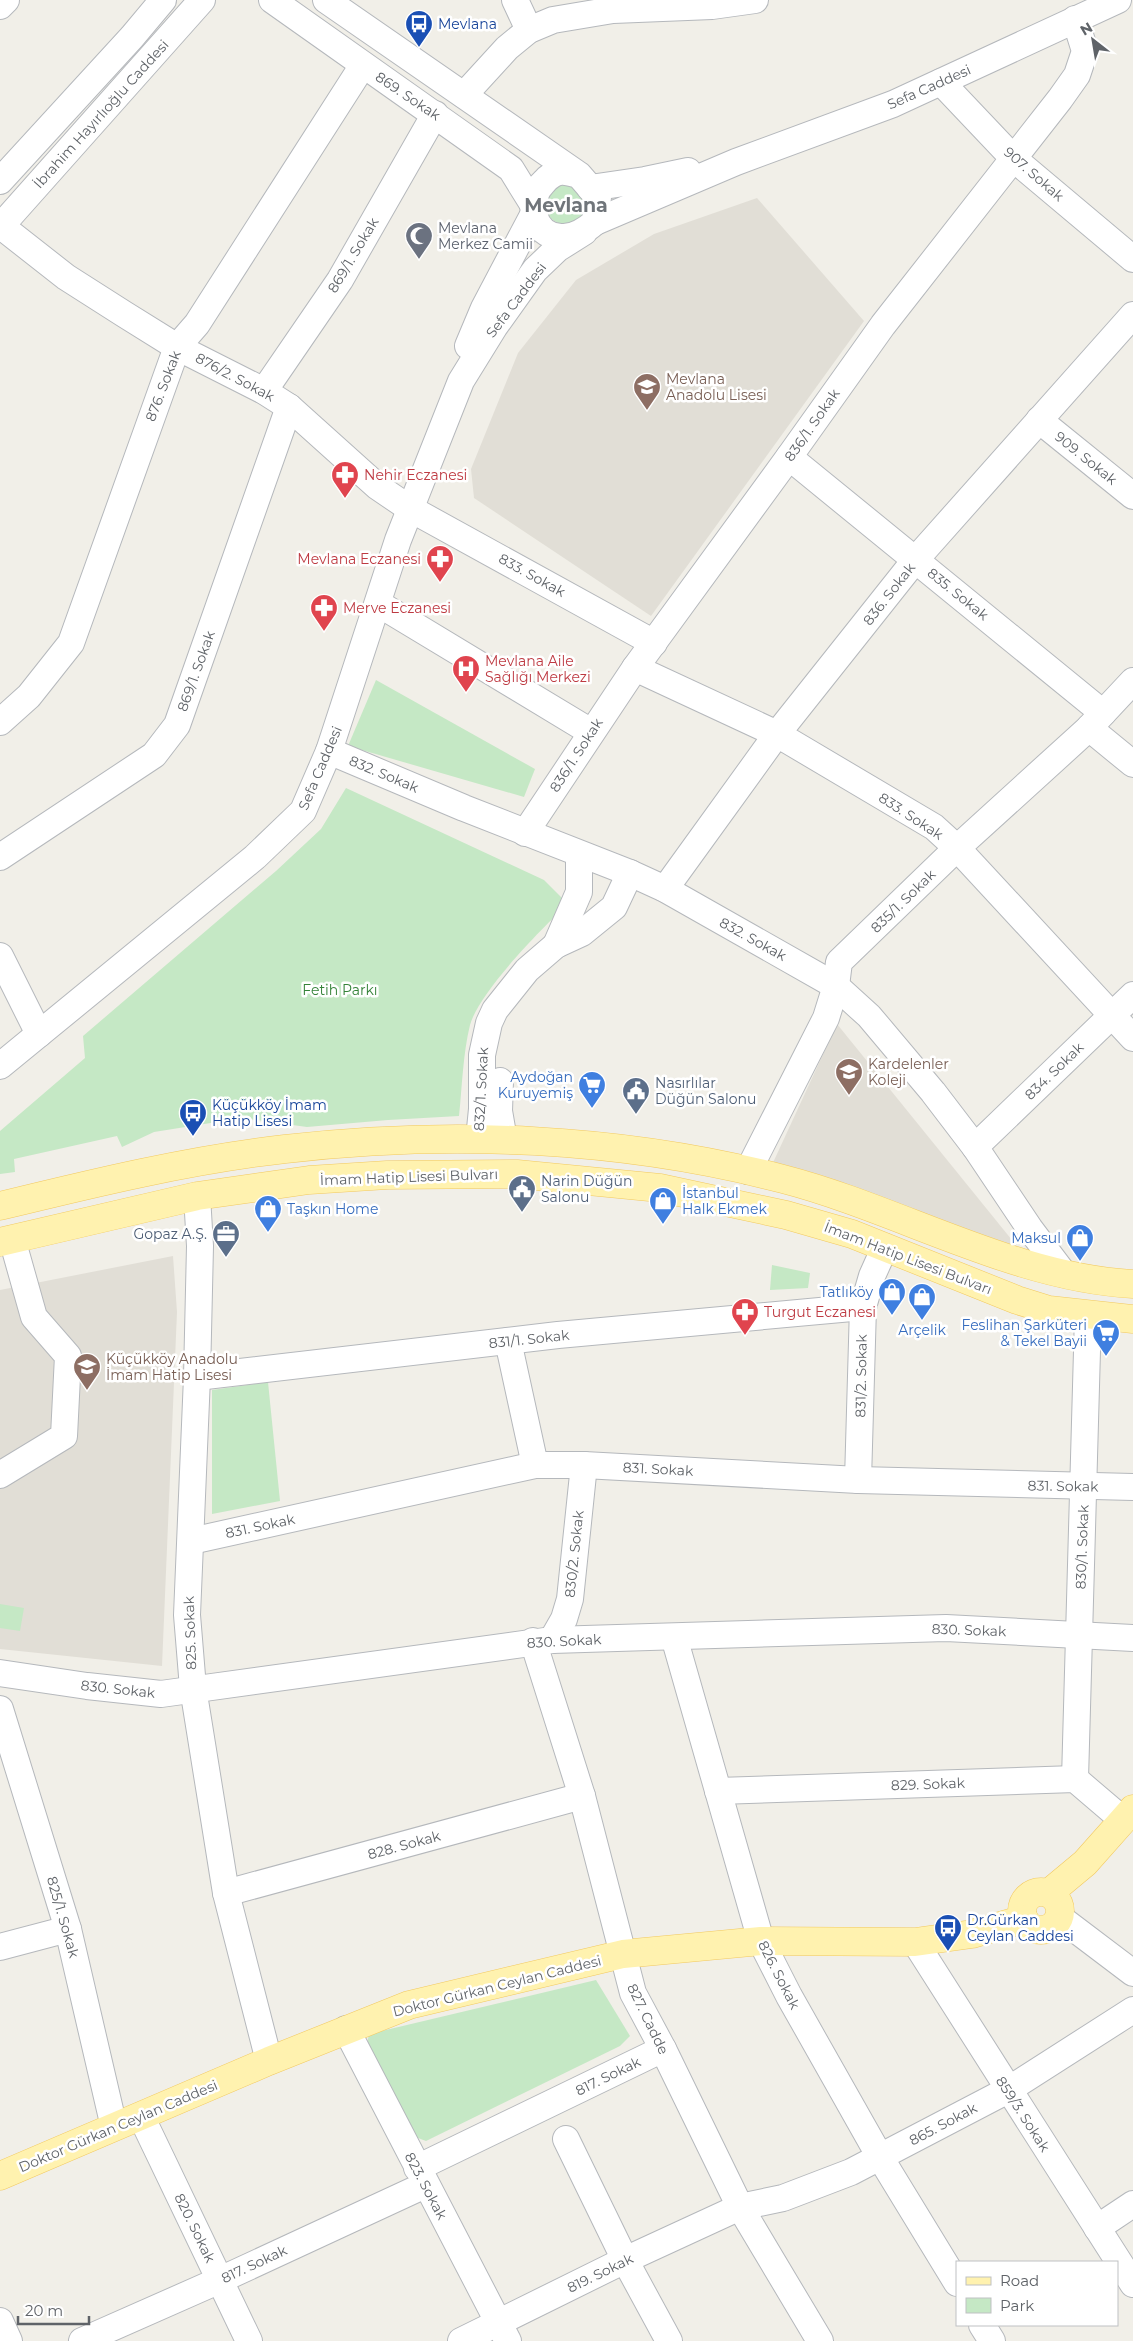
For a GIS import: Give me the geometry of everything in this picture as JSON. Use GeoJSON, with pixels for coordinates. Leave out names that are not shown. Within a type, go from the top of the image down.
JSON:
{"type":"FeatureCollection","features":[{"type":"Feature","properties":{"kind":"main road"},"geometry":{"type":"LineString","coordinates":[[0,1206],[136,1174],[286,1148],[458,1138],[576,1145],[680,1156],[748,1171],[812,1187],[853,1200],[1012,1260],[1064,1274],[1133,1284]]}},
{"type":"Feature","properties":{"kind":"main road"},"geometry":{"type":"LineString","coordinates":[[491,1140],[508,1155],[517,1174]]}},
{"type":"Feature","properties":{"kind":"main road","name":"İmam Hatip Lisesi Bulvarı"},"geometry":{"type":"LineString","coordinates":[[6,1240],[198,1196],[309,1180],[387,1175],[517,1174],[660,1188],[786,1215],[852,1234],[1017,1300],[1049,1310],[1133,1319]]}},
{"type":"Feature","properties":{"kind":"main road","name":"Doktor Gürkan Ceylan Caddesi"},"geometry":{"type":"LineString","coordinates":[[0,2176],[269,2061],[408,2005],[623,1954],[760,1940],[915,1942],[972,1934],[1024,1919],[1023,1906],[1030,1895],[1042,1892],[1054,1905],[1085,1863],[1128,1815]]}},
{"type":"Feature","properties":{"kind":"street"},"geometry":{"type":"LineString","coordinates":[[0,6],[6,0]]}},
{"type":"Feature","properties":{"kind":"street","name":"İbrahim Hayırlıoğlu Caddesi"},"geometry":{"type":"LineString","coordinates":[[0,181],[132,37],[163,0]]}},
{"type":"Feature","properties":{"kind":"street","name":"İbrahim Hayırlıoğlu Caddesi"},"geometry":{"type":"LineString","coordinates":[[0,227],[202,0]]}},
{"type":"Feature","properties":{"kind":"street","name":"869. Sokak"},"geometry":{"type":"LineString","coordinates":[[272,0],[511,169],[533,209]]}},
{"type":"Feature","properties":{"kind":"street"},"geometry":{"type":"LineString","coordinates":[[326,0],[464,95],[585,182],[598,197],[590,227],[561,238],[547,233],[537,222],[533,209]]}},
{"type":"Feature","properties":{"kind":"street"},"geometry":{"type":"LineString","coordinates":[[515,0],[529,30]]}},
{"type":"Feature","properties":{"kind":"street"},"geometry":{"type":"LineString","coordinates":[[464,95],[507,48],[529,30],[553,20],[613,10],[712,6],[755,0]]}},
{"type":"Feature","properties":{"kind":"street","name":"Sefa Caddesi"},"geometry":{"type":"LineString","coordinates":[[0,1066],[255,857],[294,822],[303,811],[329,751],[410,508],[461,380],[495,326],[536,270],[557,249],[590,227],[736,162],[892,104],[1118,0]]}},
{"type":"Feature","properties":{"kind":"street","name":"836/1. Sokak"},"geometry":{"type":"LineString","coordinates":[[525,833],[635,668],[790,457],[883,325],[1060,99],[1082,63],[1085,51],[1075,19]]}},
{"type":"Feature","properties":{"kind":"street","name":"876. Sokak"},"geometry":{"type":"LineString","coordinates":[[0,722],[29,696],[71,643],[177,347],[197,324],[363,65]]}},
{"type":"Feature","properties":{"kind":"street","name":"907. Sokak"},"geometry":{"type":"LineString","coordinates":[[941,82],[1014,159],[1133,259]]}},
{"type":"Feature","properties":{"kind":"street","name":"869/1. Sokak"},"geometry":{"type":"LineString","coordinates":[[264,391],[340,280],[435,114]]}},
{"type":"Feature","properties":{"kind":"street","name":"Sefa Caddesi"},"geometry":{"type":"LineString","coordinates":[[461,380],[465,355],[473,330],[533,209],[538,187],[546,179],[559,172],[585,182],[645,180],[736,162]]}},
{"type":"Feature","properties":{"kind":"street","name":"876/2. Sokak"},"geometry":{"type":"LineString","coordinates":[[0,227],[66,277],[177,347],[264,391],[289,407],[378,487],[410,508]]}},
{"type":"Feature","properties":{"kind":"street","name":"836. Sokak"},"geometry":{"type":"LineString","coordinates":[[665,889],[777,734],[916,559],[1133,316]]}},
{"type":"Feature","properties":{"kind":"street","name":"869/1. Sokak"},"geometry":{"type":"LineString","coordinates":[[0,858],[154,755],[177,725],[289,407]]}},
{"type":"Feature","properties":{"kind":"street","name":"909. Sokak"},"geometry":{"type":"LineString","coordinates":[[1039,420],[1133,496]]}},
{"type":"Feature","properties":{"kind":"street","name":"835. Sokak"},"geometry":{"type":"LineString","coordinates":[[790,457],[916,559],[1096,720],[1133,764]]}},
{"type":"Feature","properties":{"kind":"street","name":"833. Sokak"},"geometry":{"type":"LineString","coordinates":[[410,508],[654,643]]}},
{"type":"Feature","properties":{"kind":"street"},"geometry":{"type":"LineString","coordinates":[[379,604],[591,732]]}},
{"type":"Feature","properties":{"kind":"street","name":"833. Sokak"},"geometry":{"type":"LineString","coordinates":[[635,668],[777,734],[934,827],[957,848],[1133,1038]]}},
{"type":"Feature","properties":{"kind":"street","name":"835/1. Sokak"},"geometry":{"type":"LineString","coordinates":[[748,1171],[826,1018],[836,986],[840,962],[957,848],[1096,720],[1133,681]]}},
{"type":"Feature","properties":{"kind":"street","name":"832. Sokak"},"geometry":{"type":"LineString","coordinates":[[329,751],[525,833],[630,873],[665,889],[836,986],[869,1016],[975,1147],[1030,1229],[1064,1274]]}},
{"type":"Feature","properties":{"kind":"street","name":"832/1. Sokak"},"geometry":{"type":"LineString","coordinates":[[556,945],[579,892],[580,854]]}},
{"type":"Feature","properties":{"kind":"street","name":"832/1. Sokak"},"geometry":{"type":"LineString","coordinates":[[491,1140],[499,1111],[499,1040],[495,1010],[526,970],[556,945],[582,933],[614,907],[630,873]]}},
{"type":"Feature","properties":{"kind":"street"},"geometry":{"type":"LineString","coordinates":[[0,956],[39,1034]]}},
{"type":"Feature","properties":{"kind":"street","name":"834. Sokak"},"geometry":{"type":"LineString","coordinates":[[975,1147],[1133,995]]}},
{"type":"Feature","properties":{"kind":"street","name":"825. Sokak"},"geometry":{"type":"LineString","coordinates":[[198,1196],[200,1246],[197,1377],[187,1615],[193,1688],[226,1893],[269,2061]]}},
{"type":"Feature","properties":{"kind":"street"},"geometry":{"type":"LineString","coordinates":[[0,1476],[64,1436],[68,1356],[34,1317],[6,1240]]}},
{"type":"Feature","properties":{"kind":"street","name":"831/2. Sokak"},"geometry":{"type":"LineString","coordinates":[[858,1480],[863,1307],[872,1276],[885,1247]]}},
{"type":"Feature","properties":{"kind":"street","name":"831/1. Sokak"},"geometry":{"type":"LineString","coordinates":[[197,1377],[508,1341],[863,1307]]}},
{"type":"Feature","properties":{"kind":"street","name":"830/1. Sokak"},"geometry":{"type":"LineString","coordinates":[[1075,1779],[1088,1315]]}},
{"type":"Feature","properties":{"kind":"street"},"geometry":{"type":"LineString","coordinates":[[508,1341],[535,1466]]}},
{"type":"Feature","properties":{"kind":"street","name":"831. Sokak"},"geometry":{"type":"LineString","coordinates":[[191,1541],[535,1466],[584,1465],[858,1480],[1133,1487]]}},
{"type":"Feature","properties":{"kind":"street","name":"830/2. Sokak"},"geometry":{"type":"LineString","coordinates":[[542,1640],[564,1619],[570,1600],[584,1465]]}},
{"type":"Feature","properties":{"kind":"street","name":"830. Sokak"},"geometry":{"type":"LineString","coordinates":[[0,1673],[87,1686],[161,1694],[542,1640],[946,1628],[1133,1638]]}},
{"type":"Feature","properties":{"kind":"street","name":"826. Sokak"},"geometry":{"type":"LineString","coordinates":[[674,1637],[760,1940],[880,2157],[956,2281]]}},
{"type":"Feature","properties":{"kind":"street","name":"827. Cadde"},"geometry":{"type":"LineString","coordinates":[[542,1640],[633,1993],[663,2049],[740,2207],[820,2341]]}},
{"type":"Feature","properties":{"kind":"street","name":"825/1. Sokak"},"geometry":{"type":"LineString","coordinates":[[0,1709],[9,1772],[68,1929],[114,2128]]}},
{"type":"Feature","properties":{"kind":"street"},"geometry":{"type":"LineString","coordinates":[[1075,1779],[1128,1815]]}},
{"type":"Feature","properties":{"kind":"street","name":"829. Sokak"},"geometry":{"type":"LineString","coordinates":[[718,1791],[1075,1779]]}},
{"type":"Feature","properties":{"kind":"street","name":"828. Sokak"},"geometry":{"type":"LineString","coordinates":[[226,1893],[582,1796]]}},
{"type":"Feature","properties":{"kind":"street"},"geometry":{"type":"LineString","coordinates":[[1054,1905],[1133,1973]]}},
{"type":"Feature","properties":{"kind":"street"},"geometry":{"type":"LineString","coordinates":[[0,1948],[68,1929]]}},
{"type":"Feature","properties":{"kind":"street","name":"859/3. Sokak"},"geometry":{"type":"LineString","coordinates":[[915,1942],[1118,2261]]}},
{"type":"Feature","properties":{"kind":"street","name":"865. Sokak"},"geometry":{"type":"LineString","coordinates":[[740,2207],[783,2198],[851,2172],[1008,2090],[1133,2010]]}},
{"type":"Feature","properties":{"kind":"street","name":"823. Sokak"},"geometry":{"type":"LineString","coordinates":[[346,2030],[503,2332]]}},
{"type":"Feature","properties":{"kind":"street","name":"817. Sokak"},"geometry":{"type":"LineString","coordinates":[[82,2341],[220,2280],[663,2049]]}},
{"type":"Feature","properties":{"kind":"street","name":"820. Sokak"},"geometry":{"type":"LineString","coordinates":[[141,2116],[248,2341]]}},
{"type":"Feature","properties":{"kind":"street"},"geometry":{"type":"LineString","coordinates":[[566,2139],[625,2260],[668,2341]]}},
{"type":"Feature","properties":{"kind":"street"},"geometry":{"type":"LineString","coordinates":[[1096,2228],[1133,2204]]}},
{"type":"Feature","properties":{"kind":"street","name":"819. Sokak"},"geometry":{"type":"LineString","coordinates":[[461,2341],[503,2332],[625,2260],[740,2207]]}},
{"type":"Feature","properties":{"kind":"street","name":"859/3. Sokak"},"geometry":{"type":"LineString","coordinates":[[1118,2261],[1133,2284]]}},
{"type":"Feature","properties":{"kind":"street"},"geometry":{"type":"LineString","coordinates":[[0,2322],[9,2341]]}},
{"type":"Feature","properties":{"kind":"street"},"geometry":{"type":"LineString","coordinates":[[983,2326],[992,2341]]}},
{"type":"Feature","properties":{"kind":"shaded area","name":"Mevlana Anadolu Lisesi"},"geometry":{"type":"Polygon","coordinates":[[[757,198],[864,321],[651,616],[474,498],[471,469],[518,353],[576,280],[654,234],[757,198]]]}},
{"type":"Feature","properties":{"kind":"shaded area","name":"Kardelenler Koleji"},"geometry":{"type":"Polygon","coordinates":[[[837,1024],[1020,1250],[771,1167],[837,1024]]]}},
{"type":"Feature","properties":{"kind":"shaded area","name":"Küçükköy Anadolu İmam Hatip Lisesi"},"geometry":{"type":"Polygon","coordinates":[[[173,1256],[177,1312],[162,1666],[0,1649],[0,1290],[173,1256]]]}},
{"type":"Feature","properties":{"kind":"green space"},"geometry":{"type":"Polygon","coordinates":[[[569,184],[576,187],[582,193],[585,204],[584,212],[576,221],[569,224],[561,224],[554,221],[546,212],[545,200],[548,193],[557,185],[569,184]]]}},
{"type":"Feature","properties":{"kind":"green space"},"geometry":{"type":"Polygon","coordinates":[[[376,680],[535,769],[524,797],[348,746],[376,680]]]}},
{"type":"Feature","properties":{"kind":"green space","name":"Fetih Parkı"},"geometry":{"type":"Polygon","coordinates":[[[346,788],[544,880],[568,904],[513,961],[485,996],[476,1011],[470,1025],[466,1047],[459,1116],[307,1127],[242,1118],[154,1132],[122,1147],[117,1136],[14,1159],[15,1172],[0,1174],[0,1131],[85,1058],[83,1036],[276,871],[321,829],[346,788]]]}},
{"type":"Feature","properties":{"kind":"green space"},"geometry":{"type":"Polygon","coordinates":[[[772,1265],[810,1273],[808,1288],[770,1290],[772,1265]]]}},
{"type":"Feature","properties":{"kind":"green space"},"geometry":{"type":"Polygon","coordinates":[[[268,1382],[280,1501],[212,1514],[212,1390],[268,1382]]]}},
{"type":"Feature","properties":{"kind":"green space"},"geometry":{"type":"Polygon","coordinates":[[[0,1604],[24,1608],[20,1631],[0,1628],[0,1604]]]}},
{"type":"Feature","properties":{"kind":"green space"},"geometry":{"type":"Polygon","coordinates":[[[596,1980],[630,2036],[620,2046],[426,2141],[410,2135],[366,2049],[369,2034],[596,1980]]]}},
{"type":"Feature","properties":{"kind":"place","name":"Mevlana"},"geometry":{"type":"Point","coordinates":[419,48]}},
{"type":"Feature","properties":{"kind":"place","name":"Mevlana Merkez Camii"},"geometry":{"type":"Point","coordinates":[419,260]}},
{"type":"Feature","properties":{"kind":"place","name":"Mevlana Anadolu Lisesi"},"geometry":{"type":"Point","coordinates":[647,411]}},
{"type":"Feature","properties":{"kind":"place","name":"Nehir Eczanesi"},"geometry":{"type":"Point","coordinates":[345,499]}},
{"type":"Feature","properties":{"kind":"place","name":"Mevlana Eczanesi"},"geometry":{"type":"Point","coordinates":[440,583]}},
{"type":"Feature","properties":{"kind":"place","name":"Merve Eczanesi"},"geometry":{"type":"Point","coordinates":[324,632]}},
{"type":"Feature","properties":{"kind":"place","name":"Mevlana Aile Sağlığı Merkezi"},"geometry":{"type":"Point","coordinates":[466,693]}},
{"type":"Feature","properties":{"kind":"place","name":"Kardelenler Koleji"},"geometry":{"type":"Point","coordinates":[849,1096]}},
{"type":"Feature","properties":{"kind":"place","name":"Aydoğan Kuruyemiş"},"geometry":{"type":"Point","coordinates":[592,1109]}},
{"type":"Feature","properties":{"kind":"place","name":"Nasırlılar Düğün Salonu"},"geometry":{"type":"Point","coordinates":[636,1115]}},
{"type":"Feature","properties":{"kind":"place","name":"Küçükköy İmam Hatip Lisesi"},"geometry":{"type":"Point","coordinates":[193,1137]}},
{"type":"Feature","properties":{"kind":"place","name":"Narin Düğün Salonu"},"geometry":{"type":"Point","coordinates":[522,1213]}},
{"type":"Feature","properties":{"kind":"place","name":"İstanbul Halk Ekmek"},"geometry":{"type":"Point","coordinates":[663,1225]}},
{"type":"Feature","properties":{"kind":"place","name":"Taşkın Home"},"geometry":{"type":"Point","coordinates":[268,1233]}},
{"type":"Feature","properties":{"kind":"place","name":"Gopaz A.Ş."},"geometry":{"type":"Point","coordinates":[226,1258]}},
{"type":"Feature","properties":{"kind":"place","name":"Maksul"},"geometry":{"type":"Point","coordinates":[1080,1262]}},
{"type":"Feature","properties":{"kind":"place","name":"Tatlıköy"},"geometry":{"type":"Point","coordinates":[892,1316]}},
{"type":"Feature","properties":{"kind":"place","name":"Arçelik"},"geometry":{"type":"Point","coordinates":[922,1321]}},
{"type":"Feature","properties":{"kind":"place","name":"Turgut Eczanesi"},"geometry":{"type":"Point","coordinates":[745,1336]}},
{"type":"Feature","properties":{"kind":"place","name":"Feslihan Şarküteri & Tekel Bayii"},"geometry":{"type":"Point","coordinates":[1106,1357]}},
{"type":"Feature","properties":{"kind":"place","name":"Küçükköy Anadolu İmam Hatip Lisesi"},"geometry":{"type":"Point","coordinates":[87,1391]}},
{"type":"Feature","properties":{"kind":"place","name":"Dr.Gürkan Ceylan Caddesi"},"geometry":{"type":"Point","coordinates":[948,1952]}},
{"type":"Feature","properties":{"kind":"district","name":"Mevlana"},"geometry":{"type":"Point","coordinates":[566,205]}}]}
